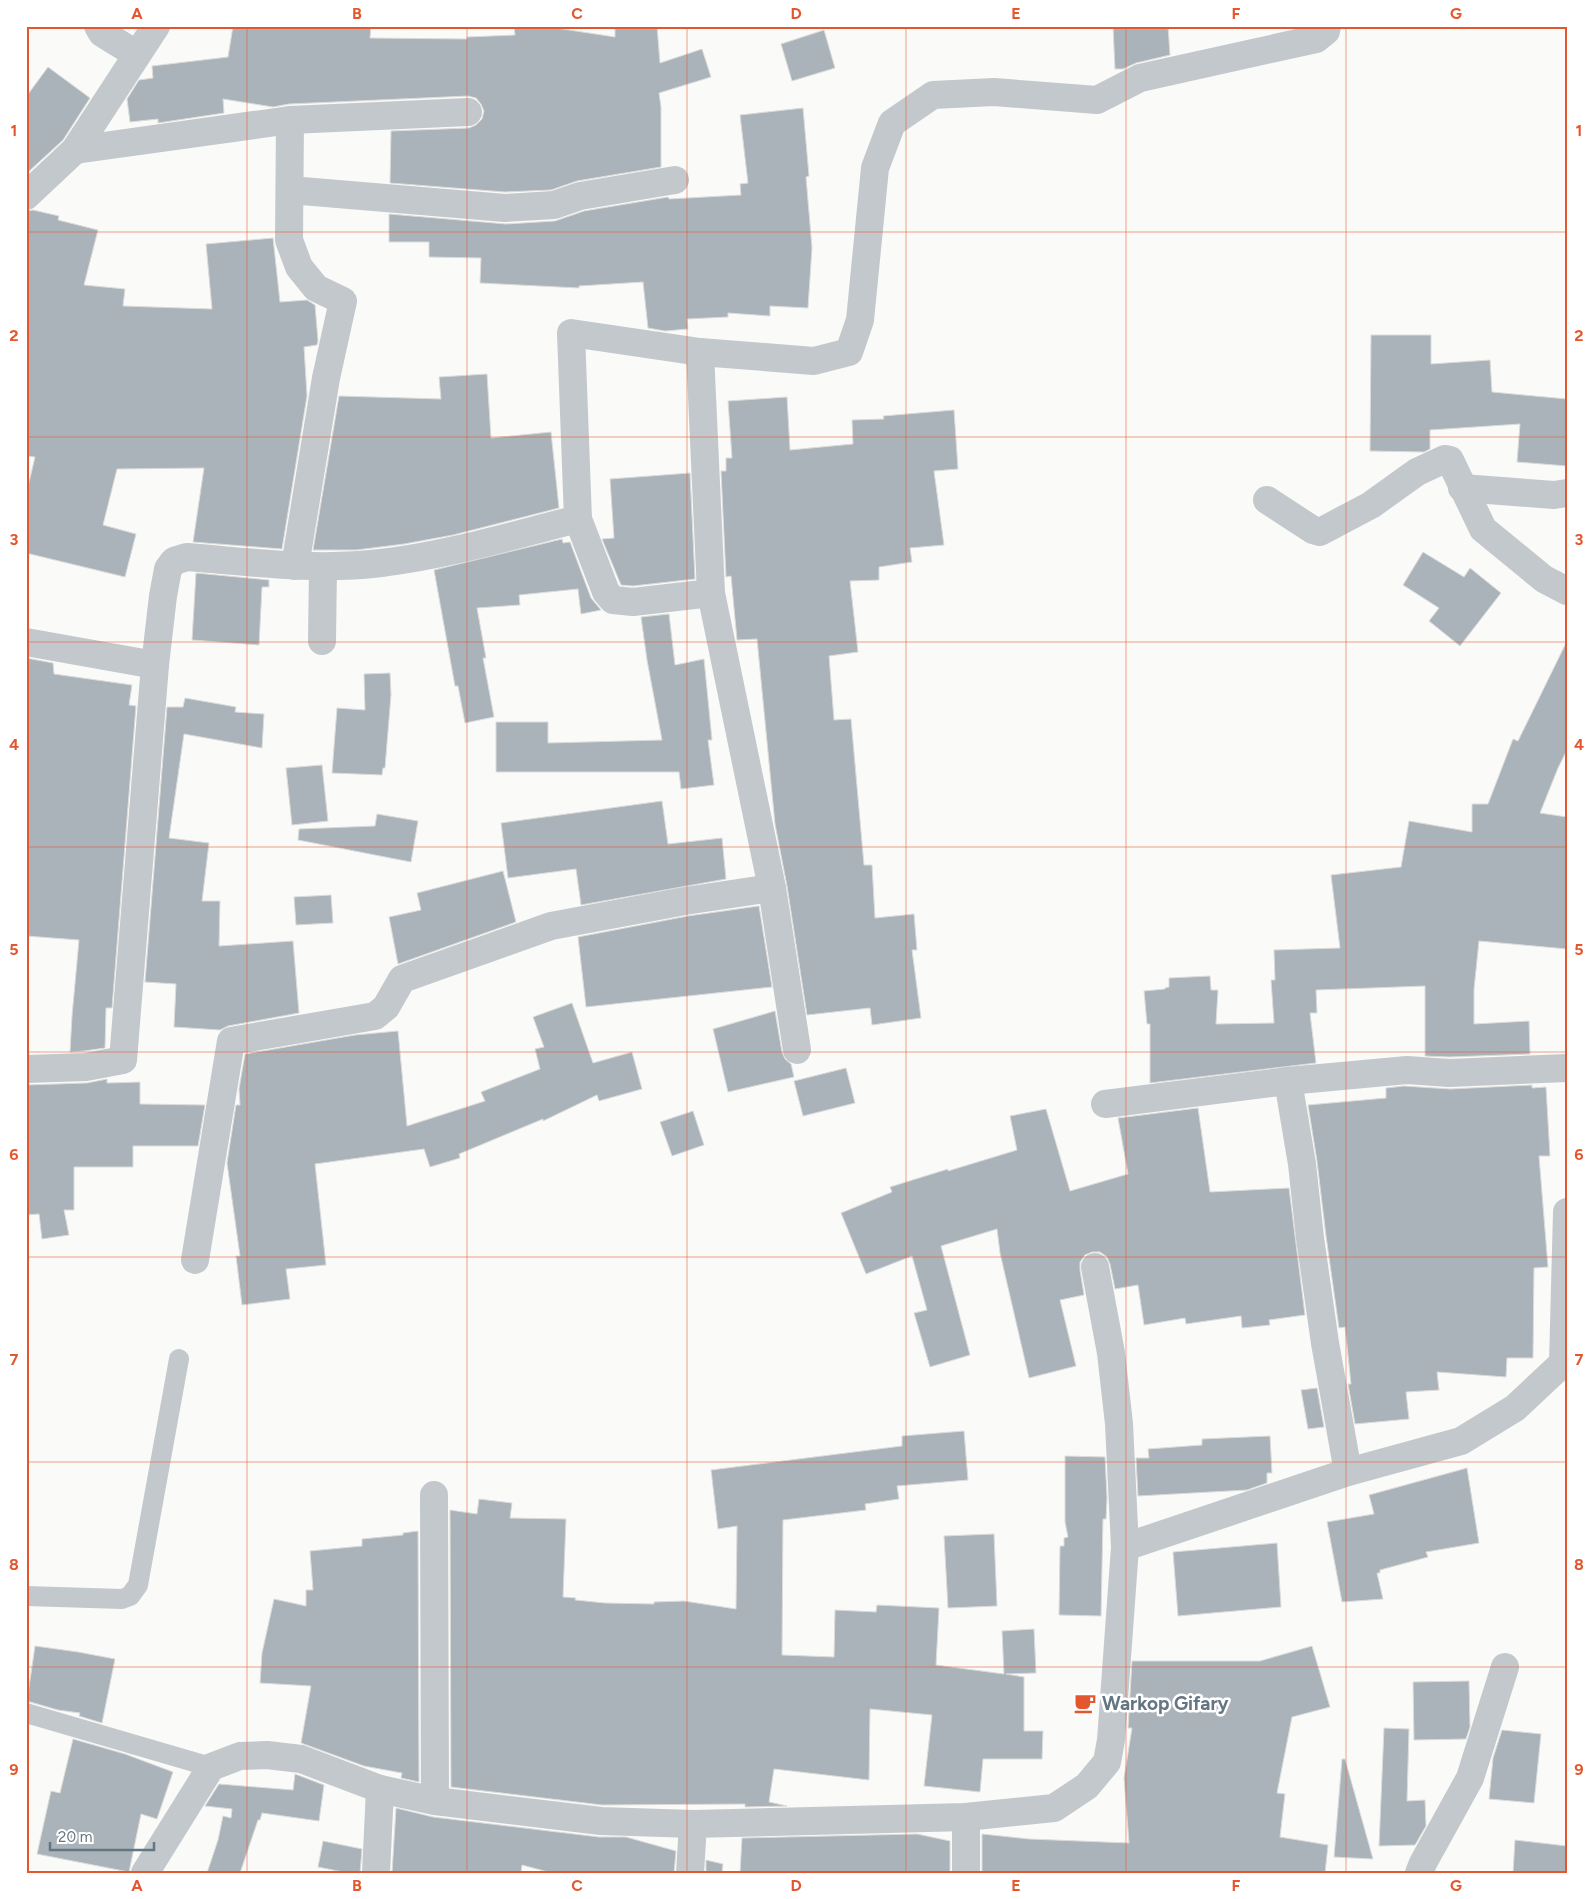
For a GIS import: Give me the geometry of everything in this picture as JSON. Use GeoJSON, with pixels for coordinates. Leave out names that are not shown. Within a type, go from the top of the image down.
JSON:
{"type":"FeatureCollection","features":[{"type":"Feature","properties":{"kind":"street"},"geometry":{"type":"LineString","coordinates":[[98,26],[102,33],[136,54]]}},
{"type":"Feature","properties":{"kind":"street"},"geometry":{"type":"LineString","coordinates":[[26,196],[75,150],[156,26]]}},
{"type":"Feature","properties":{"kind":"street"},"geometry":{"type":"LineString","coordinates":[[711,593],[633,602],[613,600],[606,592],[578,519],[571,332],[700,352],[814,361],[849,352],[860,320],[875,168],[892,123],[933,95],[994,92],[1098,100],[1140,78],[1316,39],[1326,31],[1327,26]]}},
{"type":"Feature","properties":{"kind":"street"},"geometry":{"type":"LineString","coordinates":[[75,150],[290,120],[468,112]]}},
{"type":"Feature","properties":{"kind":"street"},"geometry":{"type":"LineString","coordinates":[[290,120],[289,240],[299,267],[316,288],[343,302],[326,378],[295,566]]}},
{"type":"Feature","properties":{"kind":"street"},"geometry":{"type":"LineString","coordinates":[[290,190],[506,208],[554,205],[580,196],[675,180]]}},
{"type":"Feature","properties":{"kind":"street"},"geometry":{"type":"LineString","coordinates":[[700,352],[711,593],[772,888],[797,1050]]}},
{"type":"Feature","properties":{"kind":"street"},"geometry":{"type":"LineString","coordinates":[[1267,500],[1313,530],[1320,532],[1371,505],[1418,472],[1445,459],[1450,460],[1483,529],[1544,579],[1567,591]]}},
{"type":"Feature","properties":{"kind":"street"},"geometry":{"type":"LineString","coordinates":[[1462,488],[1554,495],[1567,494]]}},
{"type":"Feature","properties":{"kind":"street"},"geometry":{"type":"LineString","coordinates":[[26,1069],[86,1067],[124,1060],[155,665],[162,596],[168,570],[174,561],[186,557],[295,566],[323,567],[381,564],[434,554],[578,519]]}},
{"type":"Feature","properties":{"kind":"street"},"geometry":{"type":"LineString","coordinates":[[322,641],[323,567]]}},
{"type":"Feature","properties":{"kind":"street"},"geometry":{"type":"LineString","coordinates":[[26,642],[155,665]]}},
{"type":"Feature","properties":{"kind":"street"},"geometry":{"type":"LineString","coordinates":[[195,1260],[231,1041],[374,1016],[386,1006],[402,979],[551,926],[685,901],[772,888]]}},
{"type":"Feature","properties":{"kind":"street"},"geometry":{"type":"LineString","coordinates":[[1105,1104],[1288,1081],[1407,1070],[1450,1073],[1567,1068]]}},
{"type":"Feature","properties":{"kind":"street"},"geometry":{"type":"LineString","coordinates":[[1288,1081],[1302,1164],[1325,1343],[1348,1472]]}},
{"type":"Feature","properties":{"kind":"street"},"geometry":{"type":"LineString","coordinates":[[1125,1547],[1348,1472],[1461,1441],[1516,1408],[1565,1362],[1567,1212]]}},
{"type":"Feature","properties":{"kind":"street"},"geometry":{"type":"LineString","coordinates":[[145,1873],[211,1767],[240,1756],[267,1755],[302,1759],[380,1789],[435,1801],[601,1821],[693,1824],[966,1817],[1054,1808],[1088,1786],[1107,1762],[1111,1740],[1125,1547],[1119,1424],[1111,1353],[1095,1267]]}},
{"type":"Feature","properties":{"kind":"street"},"geometry":{"type":"LineString","coordinates":[[434,1495],[435,1801]]}},
{"type":"Feature","properties":{"kind":"street"},"geometry":{"type":"LineString","coordinates":[[1420,1873],[1423,1863],[1470,1778],[1505,1667]]}},
{"type":"Feature","properties":{"kind":"street"},"geometry":{"type":"LineString","coordinates":[[376,1873],[380,1789]]}},
{"type":"Feature","properties":{"kind":"street"},"geometry":{"type":"LineString","coordinates":[[966,1817],[966,1873]]}},
{"type":"Feature","properties":{"kind":"street"},"geometry":{"type":"LineString","coordinates":[[690,1873],[693,1824]]}},
{"type":"Feature","properties":{"kind":"lane"},"geometry":{"type":"LineString","coordinates":[[26,1596],[122,1599],[130,1596],[138,1585],[179,1359]]}},
{"type":"Feature","properties":{"kind":"lane"},"geometry":{"type":"LineString","coordinates":[[26,1713],[211,1767]]}},
{"type":"Feature","properties":{"kind":"building"},"geometry":{"type":"Polygon","coordinates":[[[233,26],[371,26],[370,38],[467,39],[467,37],[515,35],[514,26],[543,26],[615,37],[615,26],[657,26],[660,63],[702,49],[711,77],[659,93],[661,107],[661,167],[577,181],[551,190],[505,192],[390,183],[391,131],[469,128],[476,125],[482,119],[484,111],[476,98],[468,96],[289,104],[273,107],[223,99],[224,113],[158,123],[158,119],[130,122],[127,99],[139,80],[153,78],[152,66],[228,57],[233,26]]]}},
{"type":"Feature","properties":{"kind":"building"},"geometry":{"type":"Polygon","coordinates":[[[1113,26],[1168,26],[1170,55],[1136,63],[1123,69],[1115,69],[1113,26]]]}},
{"type":"Feature","properties":{"kind":"building"},"geometry":{"type":"Polygon","coordinates":[[[824,30],[835,68],[792,81],[781,44],[824,30]]]}},
{"type":"Feature","properties":{"kind":"building"},"geometry":{"type":"Polygon","coordinates":[[[48,67],[90,98],[63,140],[26,174],[26,97],[48,67]]]}},
{"type":"Feature","properties":{"kind":"building"},"geometry":{"type":"Polygon","coordinates":[[[803,108],[809,176],[806,177],[812,248],[808,308],[770,306],[770,316],[728,313],[728,317],[687,319],[688,329],[665,331],[648,328],[643,282],[579,286],[579,288],[480,283],[481,258],[429,257],[429,242],[389,242],[389,214],[506,224],[555,221],[584,211],[668,197],[669,199],[741,195],[740,184],[748,183],[740,115],[803,108]]]}},
{"type":"Feature","properties":{"kind":"building"},"geometry":{"type":"Polygon","coordinates":[[[33,210],[59,216],[58,220],[98,230],[84,285],[125,289],[123,306],[212,309],[206,244],[273,238],[280,302],[307,300],[315,305],[318,341],[317,345],[304,347],[307,396],[282,549],[193,542],[204,468],[117,469],[103,525],[136,534],[125,577],[26,553],[26,495],[35,457],[26,456],[26,211],[33,210]]]}},
{"type":"Feature","properties":{"kind":"building"},"geometry":{"type":"Polygon","coordinates":[[[1371,335],[1431,335],[1431,364],[1490,360],[1492,392],[1567,399],[1567,466],[1517,462],[1520,424],[1430,430],[1430,449],[1424,452],[1370,451],[1371,335]]]}},
{"type":"Feature","properties":{"kind":"building"},"geometry":{"type":"Polygon","coordinates":[[[487,374],[491,438],[551,432],[559,508],[453,535],[404,544],[356,550],[313,550],[339,396],[441,399],[439,377],[487,374]]]}},
{"type":"Feature","properties":{"kind":"building"},"geometry":{"type":"Polygon","coordinates":[[[787,397],[790,450],[853,444],[852,420],[884,419],[883,416],[954,410],[958,469],[934,471],[944,545],[910,548],[912,562],[879,567],[879,580],[850,581],[858,652],[829,656],[834,720],[851,719],[864,865],[872,865],[875,918],[914,914],[917,950],[912,950],[921,1018],[872,1025],[870,1008],[807,1015],[787,886],[775,824],[757,639],[737,640],[731,576],[726,577],[721,471],[726,471],[726,458],[732,458],[728,401],[787,397]]]}},
{"type":"Feature","properties":{"kind":"building"},"geometry":{"type":"Polygon","coordinates":[[[690,473],[695,579],[633,586],[621,585],[602,539],[614,538],[610,479],[690,473]]]}},
{"type":"Feature","properties":{"kind":"building"},"geometry":{"type":"Polygon","coordinates":[[[562,539],[563,543],[570,542],[591,598],[601,610],[581,614],[578,589],[519,595],[520,605],[477,608],[486,658],[483,658],[494,717],[465,723],[458,686],[455,686],[434,570],[562,539]]]}},
{"type":"Feature","properties":{"kind":"building"},"geometry":{"type":"Polygon","coordinates":[[[1423,552],[1464,577],[1470,568],[1501,593],[1460,646],[1429,621],[1439,608],[1403,585],[1423,552]]]}},
{"type":"Feature","properties":{"kind":"building"},"geometry":{"type":"Polygon","coordinates":[[[196,573],[269,580],[269,587],[262,587],[259,645],[192,640],[196,573]]]}},
{"type":"Feature","properties":{"kind":"building"},"geometry":{"type":"Polygon","coordinates":[[[669,614],[675,665],[704,659],[712,740],[708,740],[714,785],[681,789],[679,772],[496,772],[496,722],[548,722],[548,743],[662,740],[641,617],[669,614]]]}},
{"type":"Feature","properties":{"kind":"building"},"geometry":{"type":"Polygon","coordinates":[[[1567,641],[1567,750],[1540,813],[1567,817],[1567,949],[1479,941],[1474,989],[1474,1024],[1529,1021],[1530,1054],[1425,1056],[1425,986],[1316,990],[1317,1013],[1310,1013],[1316,1063],[1150,1083],[1150,1024],[1147,1024],[1144,991],[1169,987],[1169,978],[1210,976],[1211,990],[1218,990],[1216,1024],[1274,1023],[1271,980],[1275,980],[1274,950],[1340,948],[1331,875],[1401,867],[1409,821],[1472,832],[1472,804],[1488,804],[1513,739],[1518,741],[1567,641]]]}},
{"type":"Feature","properties":{"kind":"building"},"geometry":{"type":"Polygon","coordinates":[[[26,658],[53,663],[54,674],[132,685],[129,705],[136,706],[112,1008],[106,1008],[105,1048],[70,1052],[79,940],[26,936],[26,658]]]}},
{"type":"Feature","properties":{"kind":"building"},"geometry":{"type":"Polygon","coordinates":[[[390,673],[391,695],[385,768],[383,768],[382,775],[332,773],[337,708],[365,710],[364,674],[390,673]]]}},
{"type":"Feature","properties":{"kind":"building"},"geometry":{"type":"Polygon","coordinates":[[[185,698],[236,707],[235,712],[264,714],[262,748],[184,734],[169,838],[209,843],[202,901],[220,901],[219,946],[293,941],[299,1013],[228,1026],[220,1030],[174,1027],[176,984],[145,982],[167,707],[183,707],[185,698]]]}},
{"type":"Feature","properties":{"kind":"building"},"geometry":{"type":"Polygon","coordinates":[[[322,765],[328,821],[292,825],[286,768],[322,765]]]}},
{"type":"Feature","properties":{"kind":"building"},"geometry":{"type":"Polygon","coordinates":[[[662,801],[668,844],[722,838],[726,879],[581,905],[576,869],[508,878],[501,823],[662,801]]]}},
{"type":"Feature","properties":{"kind":"building"},"geometry":{"type":"Polygon","coordinates":[[[377,814],[418,821],[411,862],[298,840],[299,829],[375,826],[377,814]]]}},
{"type":"Feature","properties":{"kind":"building"},"geometry":{"type":"Polygon","coordinates":[[[503,871],[516,922],[398,964],[389,917],[421,910],[417,893],[503,871]]]}},
{"type":"Feature","properties":{"kind":"building"},"geometry":{"type":"Polygon","coordinates":[[[331,895],[333,923],[296,925],[294,897],[331,895]]]}},
{"type":"Feature","properties":{"kind":"building"},"geometry":{"type":"Polygon","coordinates":[[[759,906],[772,987],[586,1007],[578,937],[688,916],[759,906]]]}},
{"type":"Feature","properties":{"kind":"building"},"geometry":{"type":"Polygon","coordinates":[[[572,1003],[593,1063],[632,1052],[642,1089],[599,1101],[597,1095],[543,1121],[543,1119],[459,1154],[460,1158],[430,1167],[424,1149],[315,1164],[326,1265],[286,1269],[290,1299],[242,1305],[236,1256],[240,1256],[227,1163],[236,1105],[240,1105],[239,1089],[245,1054],[355,1035],[398,1031],[407,1126],[485,1101],[481,1092],[540,1069],[535,1049],[544,1047],[533,1017],[572,1003]]]}},
{"type":"Feature","properties":{"kind":"building"},"geometry":{"type":"Polygon","coordinates":[[[775,1011],[782,1052],[785,1059],[791,1064],[794,1077],[728,1092],[713,1029],[775,1011]]]}},
{"type":"Feature","properties":{"kind":"building"},"geometry":{"type":"Polygon","coordinates":[[[846,1068],[855,1103],[803,1116],[794,1081],[846,1068]]]}},
{"type":"Feature","properties":{"kind":"building"},"geometry":{"type":"Polygon","coordinates":[[[107,1079],[107,1083],[140,1082],[140,1104],[205,1105],[198,1146],[133,1146],[133,1167],[74,1167],[74,1210],[64,1210],[69,1235],[42,1239],[39,1214],[26,1215],[26,1085],[87,1083],[107,1079]]]}},
{"type":"Feature","properties":{"kind":"building"},"geometry":{"type":"Polygon","coordinates":[[[1532,1085],[1532,1088],[1546,1087],[1550,1156],[1539,1156],[1548,1267],[1534,1268],[1533,1358],[1507,1358],[1506,1377],[1437,1372],[1439,1390],[1406,1392],[1409,1419],[1355,1424],[1348,1384],[1351,1384],[1345,1327],[1339,1328],[1308,1105],[1386,1098],[1386,1088],[1404,1086],[1450,1089],[1532,1085]]]}},
{"type":"Feature","properties":{"kind":"building"},"geometry":{"type":"Polygon","coordinates":[[[1198,1108],[1210,1192],[1289,1188],[1305,1315],[1269,1320],[1270,1325],[1242,1328],[1241,1316],[1186,1324],[1185,1318],[1144,1325],[1138,1285],[1115,1289],[1107,1257],[1100,1252],[1092,1252],[1085,1255],[1080,1262],[1084,1295],[1060,1300],[1076,1366],[1029,1378],[1000,1253],[997,1229],[941,1246],[970,1355],[930,1367],[914,1313],[927,1310],[912,1256],[866,1274],[841,1213],[892,1192],[890,1187],[1017,1150],[1010,1116],[1046,1109],[1070,1191],[1128,1174],[1118,1118],[1198,1108]]]}},
{"type":"Feature","properties":{"kind":"building"},"geometry":{"type":"Polygon","coordinates":[[[693,1111],[704,1145],[672,1156],[660,1122],[693,1111]]]}},
{"type":"Feature","properties":{"kind":"building"},"geometry":{"type":"Polygon","coordinates":[[[1317,1388],[1324,1427],[1308,1429],[1301,1390],[1317,1388]]]}},
{"type":"Feature","properties":{"kind":"building"},"geometry":{"type":"Polygon","coordinates":[[[964,1431],[968,1480],[897,1486],[899,1499],[865,1504],[866,1510],[783,1520],[782,1655],[834,1657],[835,1610],[876,1612],[877,1605],[939,1608],[936,1665],[1004,1674],[1002,1631],[1034,1629],[1036,1673],[1006,1674],[1024,1677],[1024,1731],[1043,1731],[1042,1759],[983,1759],[980,1792],[924,1786],[932,1715],[870,1709],[869,1780],[774,1769],[769,1802],[787,1806],[745,1807],[745,1804],[602,1805],[451,1787],[450,1510],[477,1514],[479,1499],[512,1503],[510,1518],[566,1519],[563,1597],[605,1603],[654,1604],[654,1602],[684,1601],[736,1609],[737,1526],[718,1529],[711,1470],[902,1446],[902,1436],[964,1431]]]}},
{"type":"Feature","properties":{"kind":"building"},"geometry":{"type":"Polygon","coordinates":[[[1270,1436],[1272,1473],[1267,1473],[1267,1483],[1247,1490],[1138,1496],[1136,1458],[1149,1458],[1148,1449],[1202,1445],[1202,1439],[1270,1436]]]}},
{"type":"Feature","properties":{"kind":"building"},"geometry":{"type":"Polygon","coordinates":[[[1065,1456],[1105,1457],[1107,1498],[1106,1519],[1103,1519],[1101,1616],[1059,1615],[1060,1546],[1064,1546],[1064,1538],[1068,1537],[1065,1522],[1065,1456]]]}},
{"type":"Feature","properties":{"kind":"building"},"geometry":{"type":"Polygon","coordinates":[[[1467,1468],[1479,1543],[1426,1552],[1428,1557],[1380,1570],[1380,1573],[1377,1573],[1383,1599],[1342,1602],[1327,1522],[1374,1514],[1369,1495],[1467,1468]]]}},
{"type":"Feature","properties":{"kind":"building"},"geometry":{"type":"Polygon","coordinates":[[[418,1531],[419,1782],[401,1778],[402,1773],[364,1766],[301,1743],[311,1686],[260,1683],[262,1653],[274,1599],[306,1606],[306,1590],[313,1590],[310,1551],[362,1546],[362,1539],[403,1535],[403,1533],[418,1531]]]}},
{"type":"Feature","properties":{"kind":"building"},"geometry":{"type":"Polygon","coordinates":[[[994,1534],[997,1606],[948,1608],[944,1536],[994,1534]]]}},
{"type":"Feature","properties":{"kind":"building"},"geometry":{"type":"Polygon","coordinates":[[[1277,1543],[1281,1607],[1178,1616],[1173,1552],[1277,1543]]]}},
{"type":"Feature","properties":{"kind":"building"},"geometry":{"type":"Polygon","coordinates":[[[35,1646],[115,1659],[102,1723],[79,1716],[80,1713],[58,1710],[27,1701],[35,1646]]]}},
{"type":"Feature","properties":{"kind":"building"},"geometry":{"type":"Polygon","coordinates":[[[1312,1646],[1330,1707],[1292,1717],[1277,1793],[1285,1794],[1280,1837],[1328,1845],[1325,1873],[982,1873],[982,1834],[1029,1839],[1129,1843],[1124,1778],[1132,1728],[1128,1728],[1132,1661],[1260,1661],[1312,1646]]]}},
{"type":"Feature","properties":{"kind":"building"},"geometry":{"type":"Polygon","coordinates":[[[1469,1681],[1470,1727],[1466,1739],[1414,1740],[1413,1682],[1469,1681]]]}},
{"type":"Feature","properties":{"kind":"building"},"geometry":{"type":"Polygon","coordinates":[[[1384,1728],[1409,1729],[1407,1801],[1425,1800],[1426,1826],[1415,1845],[1379,1846],[1384,1728]]]}},
{"type":"Feature","properties":{"kind":"building"},"geometry":{"type":"Polygon","coordinates":[[[1502,1730],[1541,1734],[1534,1803],[1489,1799],[1493,1758],[1502,1730]]]}},
{"type":"Feature","properties":{"kind":"building"},"geometry":{"type":"Polygon","coordinates":[[[73,1739],[125,1754],[173,1772],[157,1819],[141,1814],[129,1872],[37,1854],[51,1791],[60,1793],[73,1739]]]}},
{"type":"Feature","properties":{"kind":"building"},"geometry":{"type":"Polygon","coordinates":[[[1342,1759],[1345,1759],[1373,1859],[1334,1857],[1342,1759]]]}},
{"type":"Feature","properties":{"kind":"building"},"geometry":{"type":"Polygon","coordinates":[[[295,1774],[324,1785],[319,1821],[262,1813],[240,1873],[207,1873],[218,1840],[223,1816],[231,1818],[232,1809],[205,1806],[219,1784],[293,1790],[295,1774]]]}},
{"type":"Feature","properties":{"kind":"building"},"geometry":{"type":"Polygon","coordinates":[[[396,1808],[433,1817],[599,1837],[626,1837],[676,1851],[674,1873],[552,1873],[522,1865],[521,1873],[392,1873],[396,1808]]]}},
{"type":"Feature","properties":{"kind":"building"},"geometry":{"type":"Polygon","coordinates":[[[917,1834],[950,1841],[950,1873],[740,1873],[742,1838],[917,1834]]]}},
{"type":"Feature","properties":{"kind":"building"},"geometry":{"type":"Polygon","coordinates":[[[1515,1840],[1567,1846],[1567,1873],[1513,1873],[1515,1840]]]}},
{"type":"Feature","properties":{"kind":"building"},"geometry":{"type":"Polygon","coordinates":[[[323,1841],[362,1849],[360,1873],[348,1873],[318,1867],[323,1841]]]}},
{"type":"Feature","properties":{"kind":"building"},"geometry":{"type":"Polygon","coordinates":[[[706,1860],[723,1864],[722,1873],[706,1873],[706,1860]]]}},
{"type":"Feature","properties":{"kind":"place","name":"Warkop Gifary"},"geometry":{"type":"Point","coordinates":[1085,1703]}}]}
